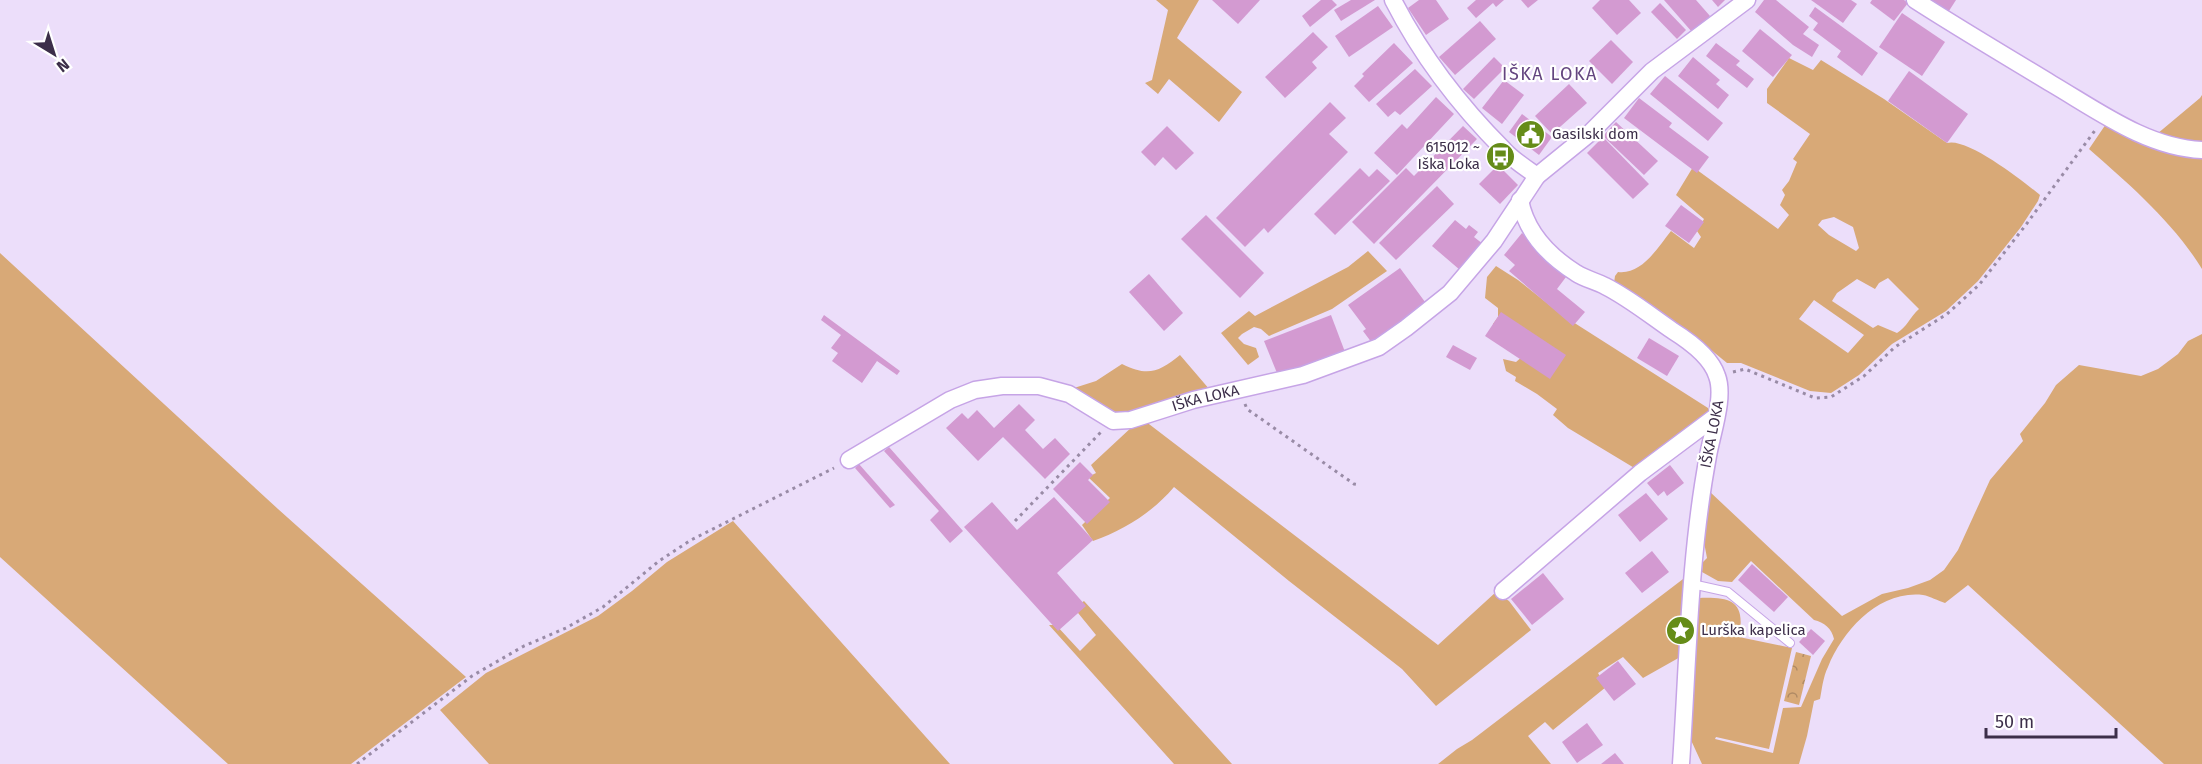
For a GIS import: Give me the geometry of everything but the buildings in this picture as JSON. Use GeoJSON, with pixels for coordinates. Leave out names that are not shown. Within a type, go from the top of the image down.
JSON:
{"type":"FeatureCollection","features":[{"type":"Feature","properties":{"kind":"street"},"geometry":{"type":"LineString","coordinates":[[1393,0],[1410,32],[1446,84],[1505,152],[1537,176]]}},
{"type":"Feature","properties":{"kind":"street","name":"IŠKA LOKA"},"geometry":{"type":"LineString","coordinates":[[1113,421],[1130,420],[1192,400],[1303,375],[1379,347],[1450,293],[1494,241],[1537,176],[1590,133],[1652,71],[1747,0]]}},
{"type":"Feature","properties":{"kind":"street"},"geometry":{"type":"LineString","coordinates":[[1915,0],[1974,38],[2106,115],[2151,138],[2187,149],[2202,150]]}},
{"type":"Feature","properties":{"kind":"street"},"geometry":{"type":"LineString","coordinates":[[1520,200],[1522,214],[1528,227],[1554,257],[1577,274],[1605,286],[1685,339],[1705,357],[1717,375]]}},
{"type":"Feature","properties":{"kind":"street","name":"IŠKA LOKA"},"geometry":{"type":"LineString","coordinates":[[1681,764],[1700,496],[1721,396],[1717,375]]}},
{"type":"Feature","properties":{"kind":"street"},"geometry":{"type":"LineString","coordinates":[[849,460],[950,400],[975,390],[993,387],[1039,386],[1069,394],[1113,421]]}},
{"type":"Feature","properties":{"kind":"street"},"geometry":{"type":"LineString","coordinates":[[1503,591],[1640,473],[1715,417]]}},
{"type":"Feature","properties":{"kind":"lane"},"geometry":{"type":"LineString","coordinates":[[1692,584],[1728,592],[1790,643]]}},
{"type":"Feature","properties":{"kind":"path"},"geometry":{"type":"LineString","coordinates":[[1717,375],[1745,369],[1815,398],[1831,397],[1864,375],[1895,348],[1947,314],[1979,285],[2106,115]]}},
{"type":"Feature","properties":{"kind":"path"},"geometry":{"type":"LineString","coordinates":[[1243,389],[1243,400],[1247,409],[1354,484],[1360,485]]}},
{"type":"Feature","properties":{"kind":"path"},"geometry":{"type":"LineString","coordinates":[[1015,521],[1113,421]]}},
{"type":"Feature","properties":{"kind":"path"},"geometry":{"type":"LineString","coordinates":[[357,764],[472,676],[524,646],[566,628],[603,607],[659,561],[691,540],[849,460]]}},
{"type":"Feature","properties":{"kind":"green space"},"geometry":{"type":"Polygon","coordinates":[[[1156,0],[1199,0],[1177,38],[1242,92],[1219,122],[1169,79],[1158,94],[1145,83],[1152,80],[1168,10],[1156,0]]]}},
{"type":"Feature","properties":{"kind":"green space"},"geometry":{"type":"Polygon","coordinates":[[[1789,58],[1813,70],[1821,60],[1884,99],[1947,143],[1956,143],[1981,153],[2040,195],[2021,227],[1978,281],[1946,311],[1892,344],[1859,375],[1831,393],[1810,391],[1741,363],[1727,363],[1688,331],[1614,283],[1618,272],[1635,269],[1649,259],[1671,231],[1694,248],[1701,237],[1697,231],[1704,219],[1676,195],[1693,167],[1778,229],[1789,215],[1780,205],[1785,195],[1782,190],[1789,181],[1797,162],[1793,159],[1810,134],[1767,103],[1767,89],[1789,58]],[[1834,217],[1822,220],[1818,225],[1829,235],[1856,251],[1859,248],[1853,227],[1834,217]],[[1888,278],[1879,283],[1875,289],[1857,279],[1837,293],[1832,301],[1873,328],[1878,325],[1897,333],[1919,309],[1888,278]],[[1814,300],[1799,319],[1848,353],[1864,335],[1814,300]]]}},
{"type":"Feature","properties":{"kind":"green space"},"geometry":{"type":"Polygon","coordinates":[[[2202,95],[2202,144],[2157,134],[2200,98],[2202,95]]]}},
{"type":"Feature","properties":{"kind":"green space"},"geometry":{"type":"Polygon","coordinates":[[[2106,124],[2202,156],[2202,269],[2164,220],[2135,190],[2089,149],[2106,124]]]}},
{"type":"Feature","properties":{"kind":"green space"},"geometry":{"type":"Polygon","coordinates":[[[1368,251],[1387,271],[1332,309],[1269,336],[1261,329],[1254,327],[1242,334],[1238,338],[1244,344],[1256,348],[1259,357],[1248,365],[1221,333],[1249,311],[1255,316],[1348,267],[1368,251]]]}},
{"type":"Feature","properties":{"kind":"green space"},"geometry":{"type":"Polygon","coordinates":[[[0,253],[278,509],[466,677],[351,764],[228,764],[0,557],[0,253]]]}},
{"type":"Feature","properties":{"kind":"green space"},"geometry":{"type":"Polygon","coordinates":[[[1496,266],[1518,280],[1562,315],[1708,408],[1710,414],[1636,469],[1568,428],[1553,415],[1557,409],[1515,381],[1516,377],[1506,371],[1503,359],[1516,362],[1524,355],[1526,349],[1493,324],[1498,317],[1498,308],[1485,298],[1487,277],[1496,266]]]}},
{"type":"Feature","properties":{"kind":"green space"},"geometry":{"type":"Polygon","coordinates":[[[2202,334],[2202,764],[2164,764],[1968,585],[1945,603],[1923,595],[1907,595],[1892,599],[1865,615],[1853,627],[1843,639],[1828,667],[1820,699],[1814,701],[1799,764],[1702,764],[1690,738],[1699,598],[1728,600],[1734,604],[1740,616],[1739,637],[1792,648],[1769,749],[1716,737],[1715,739],[1773,753],[1783,708],[1801,707],[1822,659],[1834,639],[1827,626],[1814,620],[1751,561],[1732,582],[1718,581],[1702,572],[1703,562],[1707,558],[1703,537],[1709,491],[1842,616],[1882,594],[1930,580],[1944,570],[1958,550],[1990,480],[2023,441],[2020,434],[2056,385],[2079,365],[2141,376],[2158,369],[2178,354],[2188,341],[2202,334]]]}},
{"type":"Feature","properties":{"kind":"green space"},"geometry":{"type":"Polygon","coordinates":[[[1180,355],[1210,390],[1164,406],[1139,412],[1119,413],[1095,403],[1074,388],[1096,381],[1122,364],[1139,370],[1153,371],[1180,355]]]}},
{"type":"Feature","properties":{"kind":"green space"},"geometry":{"type":"Polygon","coordinates":[[[1145,421],[1438,645],[1496,592],[1509,601],[1531,630],[1436,706],[1402,669],[1174,487],[1137,519],[1093,541],[1082,525],[1110,498],[1088,477],[1096,473],[1091,465],[1134,425],[1145,421]]]}},
{"type":"Feature","properties":{"kind":"green space"},"geometry":{"type":"Polygon","coordinates":[[[733,521],[950,764],[489,764],[440,710],[486,673],[598,616],[667,562],[733,521]]]}},
{"type":"Feature","properties":{"kind":"green space"},"geometry":{"type":"Polygon","coordinates":[[[1687,576],[1682,656],[1643,678],[1623,657],[1598,673],[1606,687],[1553,730],[1545,722],[1528,736],[1551,764],[1438,764],[1472,740],[1687,576]]]}},
{"type":"Feature","properties":{"kind":"green space"},"geometry":{"type":"Polygon","coordinates":[[[1084,601],[1232,764],[1174,764],[1049,625],[1056,625],[1080,651],[1096,635],[1074,608],[1084,601]]]}},
{"type":"Feature","properties":{"kind":"green space"},"geometry":{"type":"Polygon","coordinates":[[[1796,652],[1811,656],[1799,705],[1784,701],[1796,652]]]}},
{"type":"Feature","properties":{"kind":"place","name":"Gasilski dom"},"geometry":{"type":"Point","coordinates":[1531,134]}},
{"type":"Feature","properties":{"kind":"place","name":"615012 ~ Iška Loka"},"geometry":{"type":"Point","coordinates":[1501,156]}},
{"type":"Feature","properties":{"kind":"place","name":"Lurška kapelica"},"geometry":{"type":"Point","coordinates":[1680,630]}},
{"type":"Feature","properties":{"kind":"district","name":"IŠKA LOKA"},"geometry":{"type":"Point","coordinates":[1550,74]}}]}
